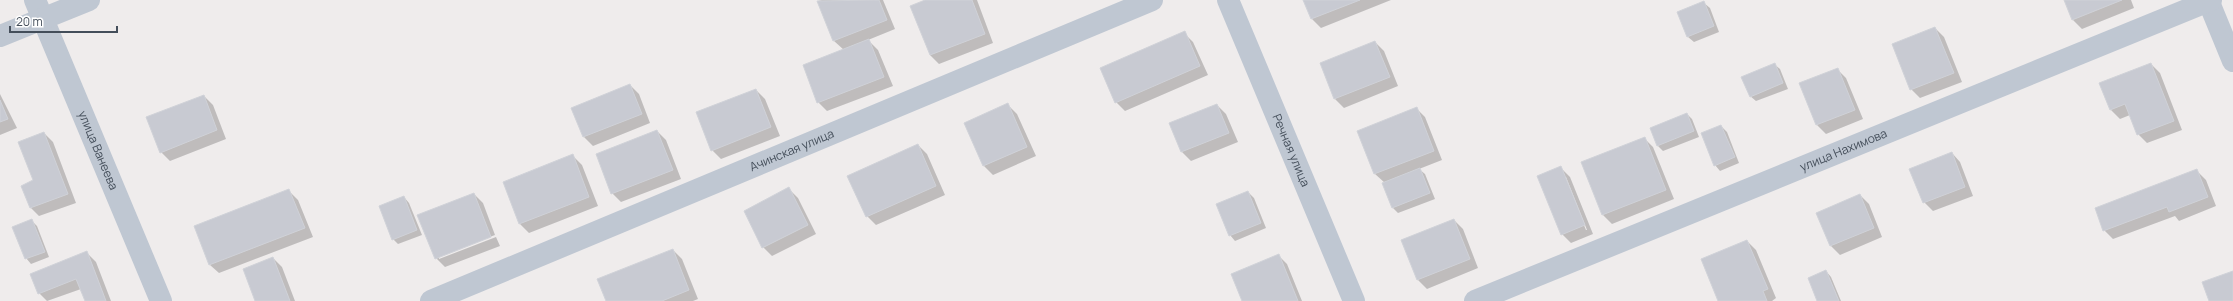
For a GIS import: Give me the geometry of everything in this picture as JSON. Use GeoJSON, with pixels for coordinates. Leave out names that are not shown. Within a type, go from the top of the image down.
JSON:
{"type":"FeatureCollection","features":[{"type":"Feature","properties":{"kind":"street"},"geometry":{"type":"LineString","coordinates":[[0,36],[38,9],[89,0]]}},
{"type":"Feature","properties":{"kind":"street","name":"Ачинская улица"},"geometry":{"type":"LineString","coordinates":[[431,301],[1152,0]]}},
{"type":"Feature","properties":{"kind":"street","name":"Речная улица"},"geometry":{"type":"LineString","coordinates":[[1228,0],[1354,301]]}},
{"type":"Feature","properties":{"kind":"street"},"geometry":{"type":"LineString","coordinates":[[2209,0],[2233,61]]}},
{"type":"Feature","properties":{"kind":"street","name":"улица Нахимова"},"geometry":{"type":"LineString","coordinates":[[1475,301],[2209,0]]}},
{"type":"Feature","properties":{"kind":"street","name":"улица Ванеева"},"geometry":{"type":"LineString","coordinates":[[38,9],[161,301]]}},
{"type":"Feature","properties":{"kind":"building"},"geometry":{"type":"Polygon","coordinates":[[[879,0],[887,20],[833,41],[817,1],[879,0]]]}},
{"type":"Feature","properties":{"kind":"building"},"geometry":{"type":"Polygon","coordinates":[[[925,0],[972,0],[985,34],[930,55],[910,6],[925,0]]]}},
{"type":"Feature","properties":{"kind":"building"},"geometry":{"type":"Polygon","coordinates":[[[1303,0],[1360,0],[1311,19],[1303,0]]]}},
{"type":"Feature","properties":{"kind":"building"},"geometry":{"type":"Polygon","coordinates":[[[2064,0],[2122,0],[2072,20],[2064,0]]]}},
{"type":"Feature","properties":{"kind":"building"},"geometry":{"type":"Polygon","coordinates":[[[1704,1],[1714,26],[1687,37],[1677,12],[1704,1]]]}},
{"type":"Feature","properties":{"kind":"building"},"geometry":{"type":"Polygon","coordinates":[[[1935,27],[1954,73],[1910,90],[1892,44],[1935,27]]]}},
{"type":"Feature","properties":{"kind":"building"},"geometry":{"type":"Polygon","coordinates":[[[1185,31],[1200,66],[1115,103],[1100,68],[1185,31]]]}},
{"type":"Feature","properties":{"kind":"building"},"geometry":{"type":"Polygon","coordinates":[[[869,39],[884,77],[817,103],[803,65],[869,39]]]}},
{"type":"Feature","properties":{"kind":"building"},"geometry":{"type":"Polygon","coordinates":[[[1375,41],[1390,77],[1334,99],[1320,63],[1375,41]]]}},
{"type":"Feature","properties":{"kind":"building"},"geometry":{"type":"Polygon","coordinates":[[[1775,63],[1783,83],[1750,97],[1741,77],[1775,63]]]}},
{"type":"Feature","properties":{"kind":"building"},"geometry":{"type":"Polygon","coordinates":[[[2151,63],[2174,121],[2137,135],[2125,104],[2110,110],[2099,83],[2151,63]]]}},
{"type":"Feature","properties":{"kind":"building"},"geometry":{"type":"Polygon","coordinates":[[[1838,68],[1855,110],[1816,125],[1799,83],[1838,68]]]}},
{"type":"Feature","properties":{"kind":"building"},"geometry":{"type":"Polygon","coordinates":[[[630,84],[642,114],[583,137],[571,108],[630,84]]]}},
{"type":"Feature","properties":{"kind":"building"},"geometry":{"type":"Polygon","coordinates":[[[756,89],[771,127],[711,151],[696,112],[756,89]]]}},
{"type":"Feature","properties":{"kind":"building"},"geometry":{"type":"Polygon","coordinates":[[[204,95],[217,130],[160,153],[146,117],[204,95]]]}},
{"type":"Feature","properties":{"kind":"building"},"geometry":{"type":"Polygon","coordinates":[[[0,100],[8,119],[0,122],[0,100]]]}},
{"type":"Feature","properties":{"kind":"building"},"geometry":{"type":"Polygon","coordinates":[[[1008,103],[1027,147],[983,166],[964,123],[1008,103]]]}},
{"type":"Feature","properties":{"kind":"building"},"geometry":{"type":"Polygon","coordinates":[[[1217,104],[1229,133],[1181,152],[1169,123],[1217,104]]]}},
{"type":"Feature","properties":{"kind":"building"},"geometry":{"type":"Polygon","coordinates":[[[1417,107],[1434,151],[1374,174],[1357,131],[1417,107]]]}},
{"type":"Feature","properties":{"kind":"building"},"geometry":{"type":"Polygon","coordinates":[[[1687,113],[1694,131],[1657,146],[1650,128],[1687,113]]]}},
{"type":"Feature","properties":{"kind":"building"},"geometry":{"type":"Polygon","coordinates":[[[1721,125],[1735,157],[1714,166],[1701,133],[1721,125]]]}},
{"type":"Feature","properties":{"kind":"building"},"geometry":{"type":"Polygon","coordinates":[[[657,130],[673,170],[611,194],[596,154],[657,130]]]}},
{"type":"Feature","properties":{"kind":"building"},"geometry":{"type":"Polygon","coordinates":[[[44,132],[68,194],[30,208],[21,186],[33,180],[18,142],[44,132]]]}},
{"type":"Feature","properties":{"kind":"building"},"geometry":{"type":"Polygon","coordinates":[[[1645,137],[1666,190],[1602,215],[1581,162],[1645,137]]]}},
{"type":"Feature","properties":{"kind":"building"},"geometry":{"type":"Polygon","coordinates":[[[918,144],[936,186],[866,217],[847,176],[918,144]]]}},
{"type":"Feature","properties":{"kind":"building"},"geometry":{"type":"Polygon","coordinates":[[[1952,152],[1965,187],[1923,203],[1909,169],[1952,152]]]}},
{"type":"Feature","properties":{"kind":"building"},"geometry":{"type":"Polygon","coordinates":[[[573,154],[589,197],[519,224],[503,182],[573,154]]]}},
{"type":"Feature","properties":{"kind":"building"},"geometry":{"type":"Polygon","coordinates":[[[1561,166],[1585,225],[1561,235],[1537,176],[1561,166]]]}},
{"type":"Feature","properties":{"kind":"building"},"geometry":{"type":"Polygon","coordinates":[[[1420,168],[1430,193],[1392,208],[1382,183],[1420,168]]]}},
{"type":"Feature","properties":{"kind":"building"},"geometry":{"type":"Polygon","coordinates":[[[2197,169],[2208,197],[2169,212],[2167,207],[2103,231],[2095,208],[2197,169]]]}},
{"type":"Feature","properties":{"kind":"building"},"geometry":{"type":"Polygon","coordinates":[[[789,187],[808,225],[762,248],[744,211],[789,187]]]}},
{"type":"Feature","properties":{"kind":"building"},"geometry":{"type":"Polygon","coordinates":[[[289,189],[305,228],[209,265],[194,226],[289,189]]]}},
{"type":"Feature","properties":{"kind":"building"},"geometry":{"type":"Polygon","coordinates":[[[1248,191],[1261,223],[1229,236],[1216,204],[1248,191]]]}},
{"type":"Feature","properties":{"kind":"building"},"geometry":{"type":"Polygon","coordinates":[[[474,193],[491,237],[435,259],[417,215],[474,193]]]}},
{"type":"Feature","properties":{"kind":"building"},"geometry":{"type":"Polygon","coordinates":[[[1860,194],[1874,228],[1830,246],[1816,213],[1860,194]]]}},
{"type":"Feature","properties":{"kind":"building"},"geometry":{"type":"Polygon","coordinates":[[[404,196],[417,230],[392,240],[379,206],[404,196]]]}},
{"type":"Feature","properties":{"kind":"building"},"geometry":{"type":"Polygon","coordinates":[[[32,219],[45,252],[25,259],[12,227],[32,219]]]}},
{"type":"Feature","properties":{"kind":"building"},"geometry":{"type":"Polygon","coordinates":[[[1454,219],[1470,259],[1417,280],[1401,240],[1454,219]]]}},
{"type":"Feature","properties":{"kind":"building"},"geometry":{"type":"Polygon","coordinates":[[[1747,240],[1768,289],[1763,291],[1767,301],[1718,301],[1701,259],[1747,240]]]}},
{"type":"Feature","properties":{"kind":"building"},"geometry":{"type":"Polygon","coordinates":[[[673,249],[689,290],[662,301],[606,301],[597,279],[673,249]]]}},
{"type":"Feature","properties":{"kind":"building"},"geometry":{"type":"Polygon","coordinates":[[[87,251],[106,301],[85,301],[76,279],[38,294],[30,274],[87,251]]]}},
{"type":"Feature","properties":{"kind":"building"},"geometry":{"type":"Polygon","coordinates":[[[1279,254],[1298,301],[1242,301],[1231,274],[1279,254]]]}},
{"type":"Feature","properties":{"kind":"building"},"geometry":{"type":"Polygon","coordinates":[[[273,257],[290,301],[255,301],[243,269],[273,257]]]}},
{"type":"Feature","properties":{"kind":"building"},"geometry":{"type":"Polygon","coordinates":[[[1826,270],[1839,301],[1817,301],[1808,278],[1826,270]]]}},
{"type":"Feature","properties":{"kind":"building"},"geometry":{"type":"Polygon","coordinates":[[[2233,271],[2233,301],[2209,301],[2202,282],[2233,271]]]}}]}
